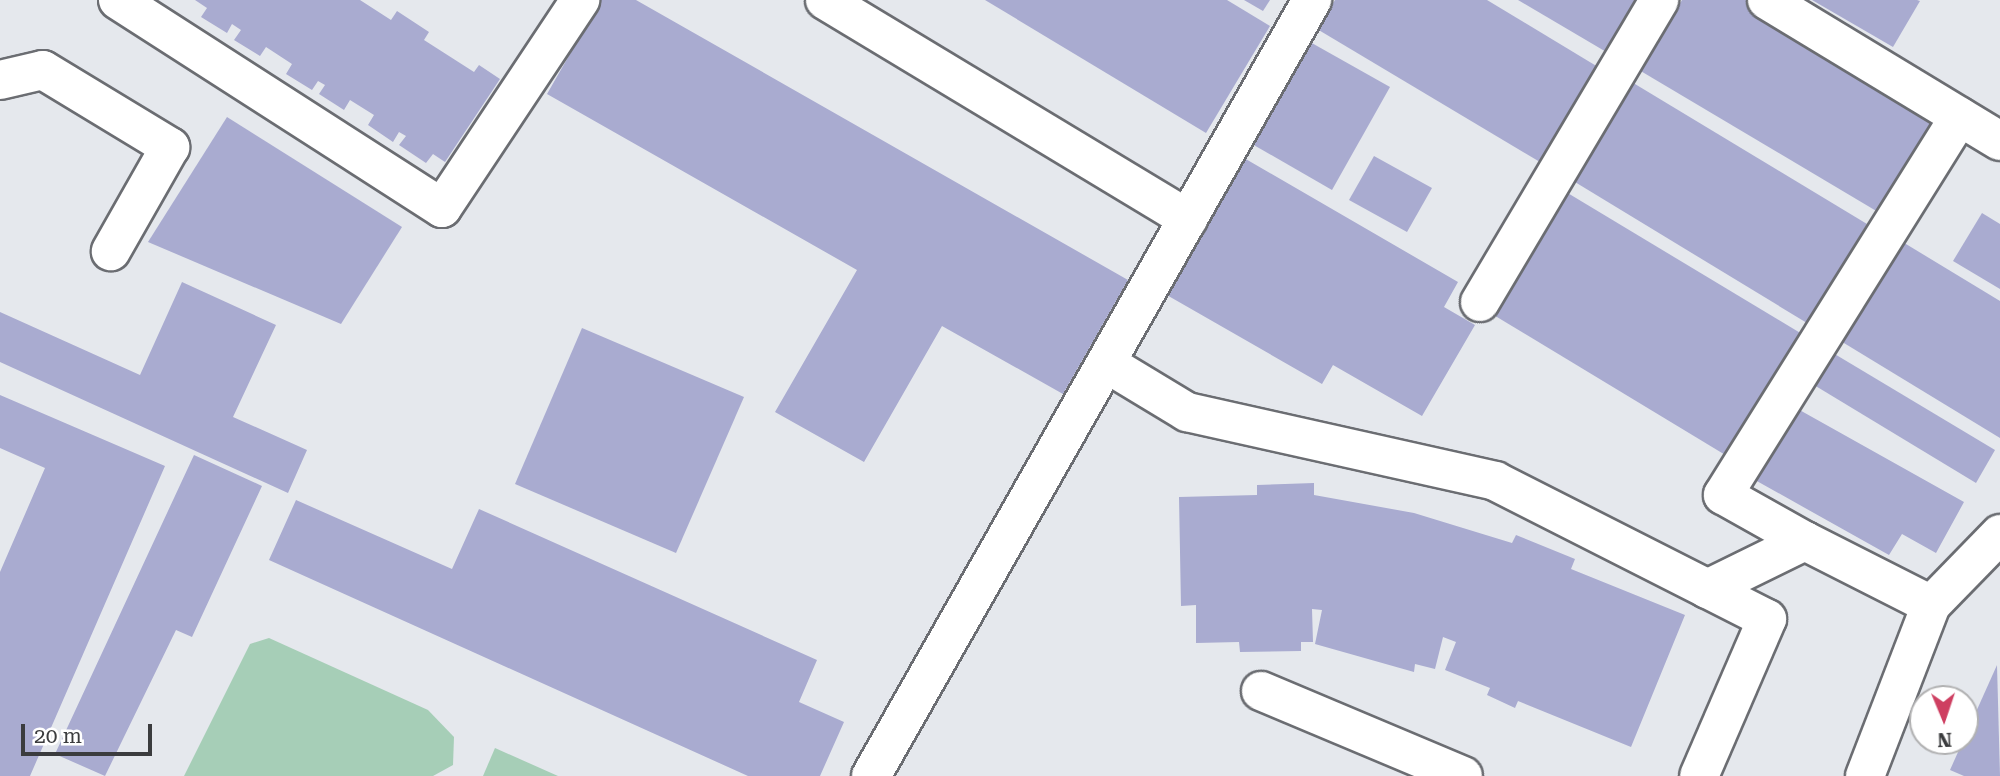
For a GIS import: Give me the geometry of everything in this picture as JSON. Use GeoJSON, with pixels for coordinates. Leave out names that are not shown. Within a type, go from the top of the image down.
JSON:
{"type":"FeatureCollection","features":[{"type":"Feature","properties":{"kind":"lane"},"geometry":{"type":"LineString","coordinates":[[118,0],[442,208],[580,0]]}},
{"type":"Feature","properties":{"kind":"lane"},"geometry":{"type":"LineString","coordinates":[[825,0],[1188,219]]}},
{"type":"Feature","properties":{"kind":"lane"},"geometry":{"type":"LineString","coordinates":[[871,776],[1311,0]]}},
{"type":"Feature","properties":{"kind":"lane"},"geometry":{"type":"LineString","coordinates":[[1480,302],[1659,0]]}},
{"type":"Feature","properties":{"kind":"lane"},"geometry":{"type":"LineString","coordinates":[[1767,0],[2000,141]]}},
{"type":"Feature","properties":{"kind":"lane"},"geometry":{"type":"LineString","coordinates":[[0,80],[43,70],[170,147],[111,251]]}},
{"type":"Feature","properties":{"kind":"lane"},"geometry":{"type":"LineString","coordinates":[[1931,605],[1805,541],[1723,495],[1959,117]]}},
{"type":"Feature","properties":{"kind":"lane"},"geometry":{"type":"LineString","coordinates":[[1106,363],[1187,412],[1495,481],[1768,619],[1699,776]]}},
{"type":"Feature","properties":{"kind":"lane"},"geometry":{"type":"LineString","coordinates":[[1865,776],[1931,605],[2000,534]]}},
{"type":"Feature","properties":{"kind":"lane"},"geometry":{"type":"LineString","coordinates":[[1707,589],[1805,541]]}},
{"type":"Feature","properties":{"kind":"lane"},"geometry":{"type":"LineString","coordinates":[[1261,691],[1463,776]]}},
{"type":"Feature","properties":{"kind":"green space"},"geometry":{"type":"Polygon","coordinates":[[[269,638],[428,710],[454,737],[453,765],[433,776],[184,776],[250,644],[269,638]]]}},
{"type":"Feature","properties":{"kind":"green space"},"geometry":{"type":"Polygon","coordinates":[[[495,748],[558,776],[483,776],[495,748]]]}},
{"type":"Feature","properties":{"kind":"building"},"geometry":{"type":"Polygon","coordinates":[[[195,0],[360,0],[391,20],[397,11],[429,32],[424,40],[474,72],[479,65],[500,79],[445,162],[433,154],[426,163],[399,145],[406,136],[399,132],[393,142],[368,125],[374,115],[350,100],[344,110],[319,94],[325,85],[318,81],[312,90],[286,74],[292,64],[266,47],[260,56],[234,40],[241,30],[232,24],[227,33],[201,17],[207,8],[195,0]]]}},
{"type":"Feature","properties":{"kind":"building"},"geometry":{"type":"Polygon","coordinates":[[[601,0],[636,0],[1128,280],[1063,394],[942,326],[864,462],[775,412],[857,270],[547,94],[601,0]]]}},
{"type":"Feature","properties":{"kind":"building"},"geometry":{"type":"Polygon","coordinates":[[[985,0],[1227,0],[1270,26],[1206,133],[985,0]]]}},
{"type":"Feature","properties":{"kind":"building"},"geometry":{"type":"Polygon","coordinates":[[[1244,0],[1270,0],[1263,11],[1244,0]]]}},
{"type":"Feature","properties":{"kind":"building"},"geometry":{"type":"Polygon","coordinates":[[[1335,0],[1487,0],[1603,70],[1545,165],[1317,29],[1335,0]]]}},
{"type":"Feature","properties":{"kind":"building"},"geometry":{"type":"Polygon","coordinates":[[[1518,0],[1639,0],[1608,53],[1518,0]]]}},
{"type":"Feature","properties":{"kind":"building"},"geometry":{"type":"Polygon","coordinates":[[[1682,0],[1758,0],[1939,109],[1878,212],[1639,70],[1682,0]]]}},
{"type":"Feature","properties":{"kind":"building"},"geometry":{"type":"Polygon","coordinates":[[[1812,0],[1917,0],[1920,1],[1893,47],[1812,0]]]}},
{"type":"Feature","properties":{"kind":"building"},"geometry":{"type":"Polygon","coordinates":[[[1310,42],[1390,87],[1332,190],[1252,144],[1310,42]]]}},
{"type":"Feature","properties":{"kind":"building"},"geometry":{"type":"Polygon","coordinates":[[[1630,81],[1867,224],[1807,323],[1570,179],[1630,81]]]}},
{"type":"Feature","properties":{"kind":"building"},"geometry":{"type":"Polygon","coordinates":[[[227,117],[402,227],[341,324],[148,242],[227,117]]]}},
{"type":"Feature","properties":{"kind":"building"},"geometry":{"type":"Polygon","coordinates":[[[1374,156],[1432,188],[1407,232],[1349,200],[1374,156]]]}},
{"type":"Feature","properties":{"kind":"building"},"geometry":{"type":"Polygon","coordinates":[[[1244,158],[1458,282],[1444,307],[1475,325],[1422,416],[1333,365],[1322,384],[1165,294],[1244,158]]]}},
{"type":"Feature","properties":{"kind":"building"},"geometry":{"type":"Polygon","coordinates":[[[1566,192],[1802,334],[1727,456],[1492,314],[1566,192]]]}},
{"type":"Feature","properties":{"kind":"building"},"geometry":{"type":"Polygon","coordinates":[[[1982,213],[2000,224],[2000,289],[1953,261],[1982,213]]]}},
{"type":"Feature","properties":{"kind":"building"},"geometry":{"type":"Polygon","coordinates":[[[1901,241],[2000,301],[2000,438],[1839,340],[1901,241]]]}},
{"type":"Feature","properties":{"kind":"building"},"geometry":{"type":"Polygon","coordinates":[[[182,282],[276,325],[233,417],[307,450],[288,493],[0,362],[0,312],[140,375],[182,282]]]}},
{"type":"Feature","properties":{"kind":"building"},"geometry":{"type":"Polygon","coordinates":[[[582,328],[744,397],[676,553],[515,484],[582,328]]]}},
{"type":"Feature","properties":{"kind":"building"},"geometry":{"type":"Polygon","coordinates":[[[1833,353],[1995,450],[1976,483],[1814,385],[1833,353]]]}},
{"type":"Feature","properties":{"kind":"building"},"geometry":{"type":"Polygon","coordinates":[[[0,395],[165,466],[30,776],[0,776],[0,572],[45,468],[0,448],[0,395]]]}},
{"type":"Feature","properties":{"kind":"building"},"geometry":{"type":"Polygon","coordinates":[[[1796,408],[1964,502],[1936,553],[1902,534],[1889,555],[1755,480],[1796,408]]]}},
{"type":"Feature","properties":{"kind":"building"},"geometry":{"type":"Polygon","coordinates":[[[194,455],[262,486],[192,637],[176,630],[105,776],[55,754],[194,455]]]}},
{"type":"Feature","properties":{"kind":"building"},"geometry":{"type":"Polygon","coordinates":[[[1314,483],[1314,495],[1414,513],[1512,543],[1516,535],[1575,559],[1571,569],[1685,615],[1631,747],[1518,701],[1515,708],[1487,695],[1490,688],[1445,670],[1456,642],[1443,637],[1435,669],[1415,664],[1414,672],[1315,644],[1322,610],[1312,609],[1313,642],[1301,642],[1301,651],[1240,652],[1239,642],[1196,643],[1196,605],[1181,606],[1179,497],[1257,495],[1257,485],[1314,483]]]}},
{"type":"Feature","properties":{"kind":"building"},"geometry":{"type":"Polygon","coordinates":[[[296,500],[452,569],[479,509],[817,660],[799,702],[844,722],[820,776],[748,776],[269,560],[296,500]]]}},
{"type":"Feature","properties":{"kind":"building"},"geometry":{"type":"Polygon","coordinates":[[[1997,665],[2000,776],[1964,776],[1950,770],[1957,755],[1979,755],[1979,705],[1997,665]]]}}]}
